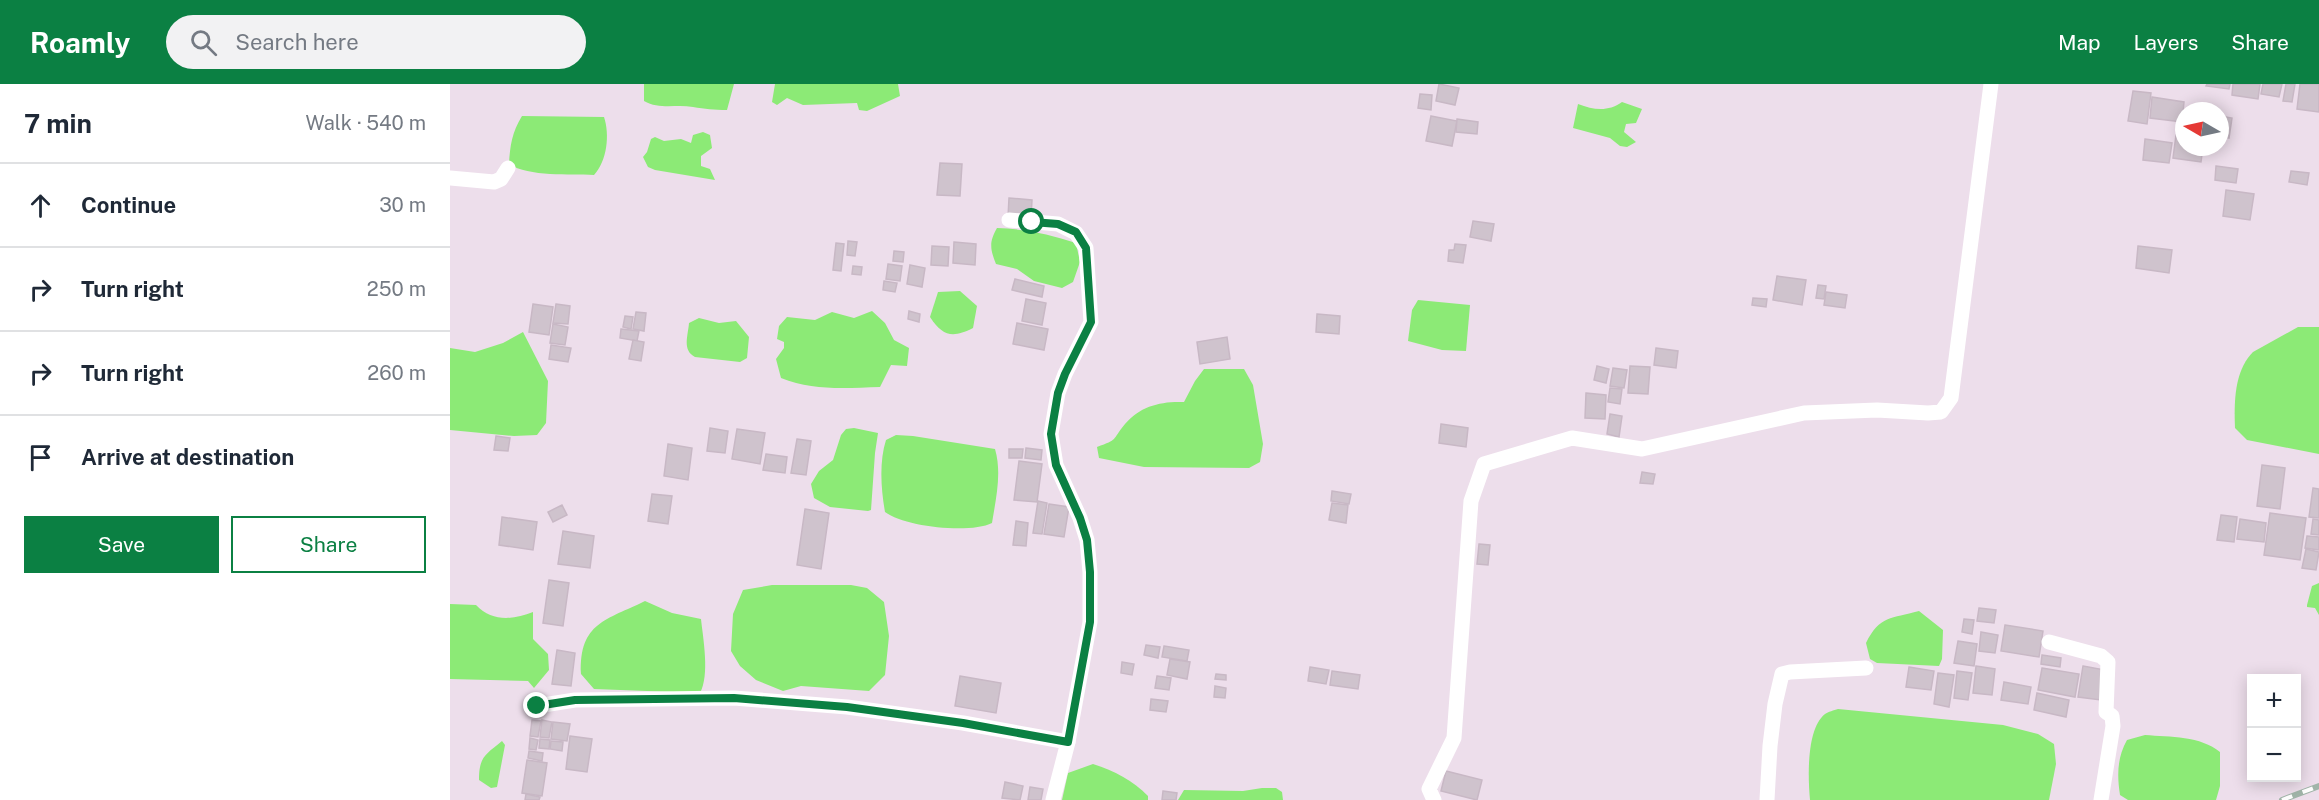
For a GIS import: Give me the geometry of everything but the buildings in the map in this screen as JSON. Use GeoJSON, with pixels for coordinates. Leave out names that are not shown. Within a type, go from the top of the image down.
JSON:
{"type":"FeatureCollection","features":[{"type":"Feature","properties":{"kind":"street"},"geometry":{"type":"LineString","coordinates":[[1434,800],[1429,789],[1454,738],[1471,501],[1484,464],[1572,438],[1642,449],[1804,413],[1876,410],[1941,412],[1951,398],[1991,84]]}},
{"type":"Feature","properties":{"kind":"street"},"geometry":{"type":"LineString","coordinates":[[450,178],[494,182],[501,179],[508,168]]}},
{"type":"Feature","properties":{"kind":"street"},"geometry":{"type":"LineString","coordinates":[[1009,220],[1058,224],[1076,232],[1086,248],[1091,322],[1058,393],[1051,434],[1056,465],[1080,518],[1087,540],[1090,572],[1090,622],[1068,742],[1053,800]]}},
{"type":"Feature","properties":{"kind":"street"},"geometry":{"type":"LineString","coordinates":[[2049,642],[2101,656],[2108,662],[2106,712],[2112,716],[2113,726],[2101,800]]}},
{"type":"Feature","properties":{"kind":"street"},"geometry":{"type":"LineString","coordinates":[[1767,800],[1771,735],[1782,674],[1866,668]]}},
{"type":"Feature","properties":{"kind":"street"},"geometry":{"type":"LineString","coordinates":[[537,706],[575,700],[734,698],[847,707],[963,723],[1068,742]]}},
{"type":"Feature","properties":{"kind":"shaded area"},"geometry":{"type":"Polygon","coordinates":[[[644,84],[734,84],[727,110],[650,104],[644,101],[644,84]]]}},
{"type":"Feature","properties":{"kind":"shaded area"},"geometry":{"type":"Polygon","coordinates":[[[775,84],[898,84],[900,96],[867,111],[859,110],[857,103],[803,105],[787,98],[777,105],[772,102],[775,84]]]}},
{"type":"Feature","properties":{"kind":"shaded area"},"geometry":{"type":"Polygon","coordinates":[[[1622,102],[1642,109],[1636,123],[1626,124],[1624,132],[1636,142],[1627,147],[1620,146],[1610,138],[1573,128],[1578,104],[1601,109],[1622,102]]]}},
{"type":"Feature","properties":{"kind":"shaded area"},"geometry":{"type":"Polygon","coordinates":[[[522,116],[604,117],[607,132],[606,148],[602,163],[594,175],[550,174],[527,171],[509,164],[512,139],[522,116]]]}},
{"type":"Feature","properties":{"kind":"shaded area"},"geometry":{"type":"Polygon","coordinates":[[[703,132],[710,135],[712,148],[701,156],[701,166],[710,169],[715,180],[648,167],[643,157],[651,139],[655,137],[664,141],[681,139],[691,143],[693,135],[703,132]]]}},
{"type":"Feature","properties":{"kind":"shaded area"},"geometry":{"type":"Polygon","coordinates":[[[997,228],[1037,232],[1076,243],[1080,262],[1073,282],[1062,288],[1034,281],[1017,269],[996,264],[991,246],[997,228]]]}},
{"type":"Feature","properties":{"kind":"shaded area"},"geometry":{"type":"Polygon","coordinates":[[[960,291],[977,306],[973,328],[949,334],[939,329],[930,317],[938,292],[960,291]]]}},
{"type":"Feature","properties":{"kind":"shaded area"},"geometry":{"type":"Polygon","coordinates":[[[1418,300],[1470,305],[1466,351],[1442,350],[1408,341],[1412,310],[1418,300]]]}},
{"type":"Feature","properties":{"kind":"shaded area"},"geometry":{"type":"Polygon","coordinates":[[[872,311],[885,323],[894,340],[909,348],[907,366],[891,365],[880,387],[817,387],[781,378],[776,359],[784,348],[784,342],[777,339],[779,326],[787,317],[815,320],[832,312],[854,318],[872,311]]]}},
{"type":"Feature","properties":{"kind":"shaded area"},"geometry":{"type":"Polygon","coordinates":[[[699,318],[719,323],[736,321],[749,337],[747,358],[740,362],[695,357],[691,354],[687,347],[689,323],[699,318]]]}},
{"type":"Feature","properties":{"kind":"shaded area"},"geometry":{"type":"Polygon","coordinates":[[[2298,327],[2319,327],[2319,454],[2247,440],[2235,428],[2236,388],[2242,368],[2253,352],[2298,327]]]}},
{"type":"Feature","properties":{"kind":"shaded area"},"geometry":{"type":"Polygon","coordinates":[[[523,332],[548,381],[546,423],[537,435],[514,436],[450,430],[450,348],[475,352],[503,343],[523,332]]]}},
{"type":"Feature","properties":{"kind":"shaded area"},"geometry":{"type":"Polygon","coordinates":[[[1204,369],[1244,369],[1253,385],[1263,444],[1260,462],[1249,468],[1144,467],[1099,458],[1097,447],[1114,439],[1137,413],[1167,402],[1184,402],[1204,369]]]}},
{"type":"Feature","properties":{"kind":"shaded area"},"geometry":{"type":"Polygon","coordinates":[[[854,428],[878,433],[871,510],[868,511],[830,507],[814,498],[811,484],[819,471],[833,460],[841,435],[846,429],[854,428]]]}},
{"type":"Feature","properties":{"kind":"shaded area"},"geometry":{"type":"Polygon","coordinates":[[[896,435],[995,449],[998,476],[992,523],[969,528],[938,527],[907,522],[885,512],[882,457],[886,440],[896,435]]]}},
{"type":"Feature","properties":{"kind":"shaded area"},"geometry":{"type":"Polygon","coordinates":[[[2319,583],[2319,615],[2315,608],[2307,607],[2307,605],[2312,586],[2319,583]]]}},
{"type":"Feature","properties":{"kind":"shaded area"},"geometry":{"type":"Polygon","coordinates":[[[772,585],[851,585],[867,588],[884,602],[889,636],[885,675],[869,691],[801,686],[783,691],[756,680],[740,666],[731,651],[733,614],[743,590],[772,585]]]}},
{"type":"Feature","properties":{"kind":"shaded area"},"geometry":{"type":"Polygon","coordinates":[[[645,601],[672,613],[701,619],[705,677],[700,693],[594,689],[581,674],[585,643],[590,633],[608,619],[645,601]]]}},
{"type":"Feature","properties":{"kind":"shaded area"},"geometry":{"type":"Polygon","coordinates":[[[450,604],[476,605],[482,611],[503,618],[518,617],[533,612],[533,639],[548,654],[549,670],[534,688],[528,681],[450,679],[450,604]]]}},
{"type":"Feature","properties":{"kind":"shaded area"},"geometry":{"type":"Polygon","coordinates":[[[1919,611],[1943,630],[1942,659],[1939,666],[1877,663],[1870,659],[1866,643],[1876,627],[1894,617],[1919,611]]]}},
{"type":"Feature","properties":{"kind":"shaded area"},"geometry":{"type":"Polygon","coordinates":[[[1838,709],[2003,725],[2038,734],[2054,744],[2056,764],[2049,800],[1810,800],[1810,754],[1814,731],[1825,714],[1838,709]]]}},
{"type":"Feature","properties":{"kind":"shaded area"},"geometry":{"type":"Polygon","coordinates":[[[2145,735],[2195,740],[2220,752],[2220,786],[2216,800],[2128,800],[2120,795],[2118,780],[2121,753],[2127,740],[2145,735]]]}},
{"type":"Feature","properties":{"kind":"shaded area"},"geometry":{"type":"Polygon","coordinates":[[[502,741],[505,745],[497,787],[491,788],[479,780],[480,766],[487,753],[502,741]]]}},
{"type":"Feature","properties":{"kind":"shaded area"},"geometry":{"type":"Polygon","coordinates":[[[1093,764],[1129,781],[1148,796],[1148,800],[1062,800],[1068,773],[1093,764]]]}},
{"type":"Feature","properties":{"kind":"shaded area"},"geometry":{"type":"Polygon","coordinates":[[[1276,788],[1282,792],[1283,800],[1178,800],[1184,790],[1243,791],[1276,788]]]}},
{"type":"Feature","properties":{"kind":"railway"},"geometry":{"type":"LineString","coordinates":[[2282,800],[2319,786]]}},
{"type":"Feature","properties":{"kind":"route"},"geometry":{"type":"LineString","coordinates":[[537,706],[575,700],[734,698],[847,707],[963,723],[1068,742],[1090,622],[1090,572],[1087,540],[1080,518],[1056,465],[1051,434],[1058,393],[1091,322],[1086,248],[1076,232],[1058,224],[1032,222]]}}]}
